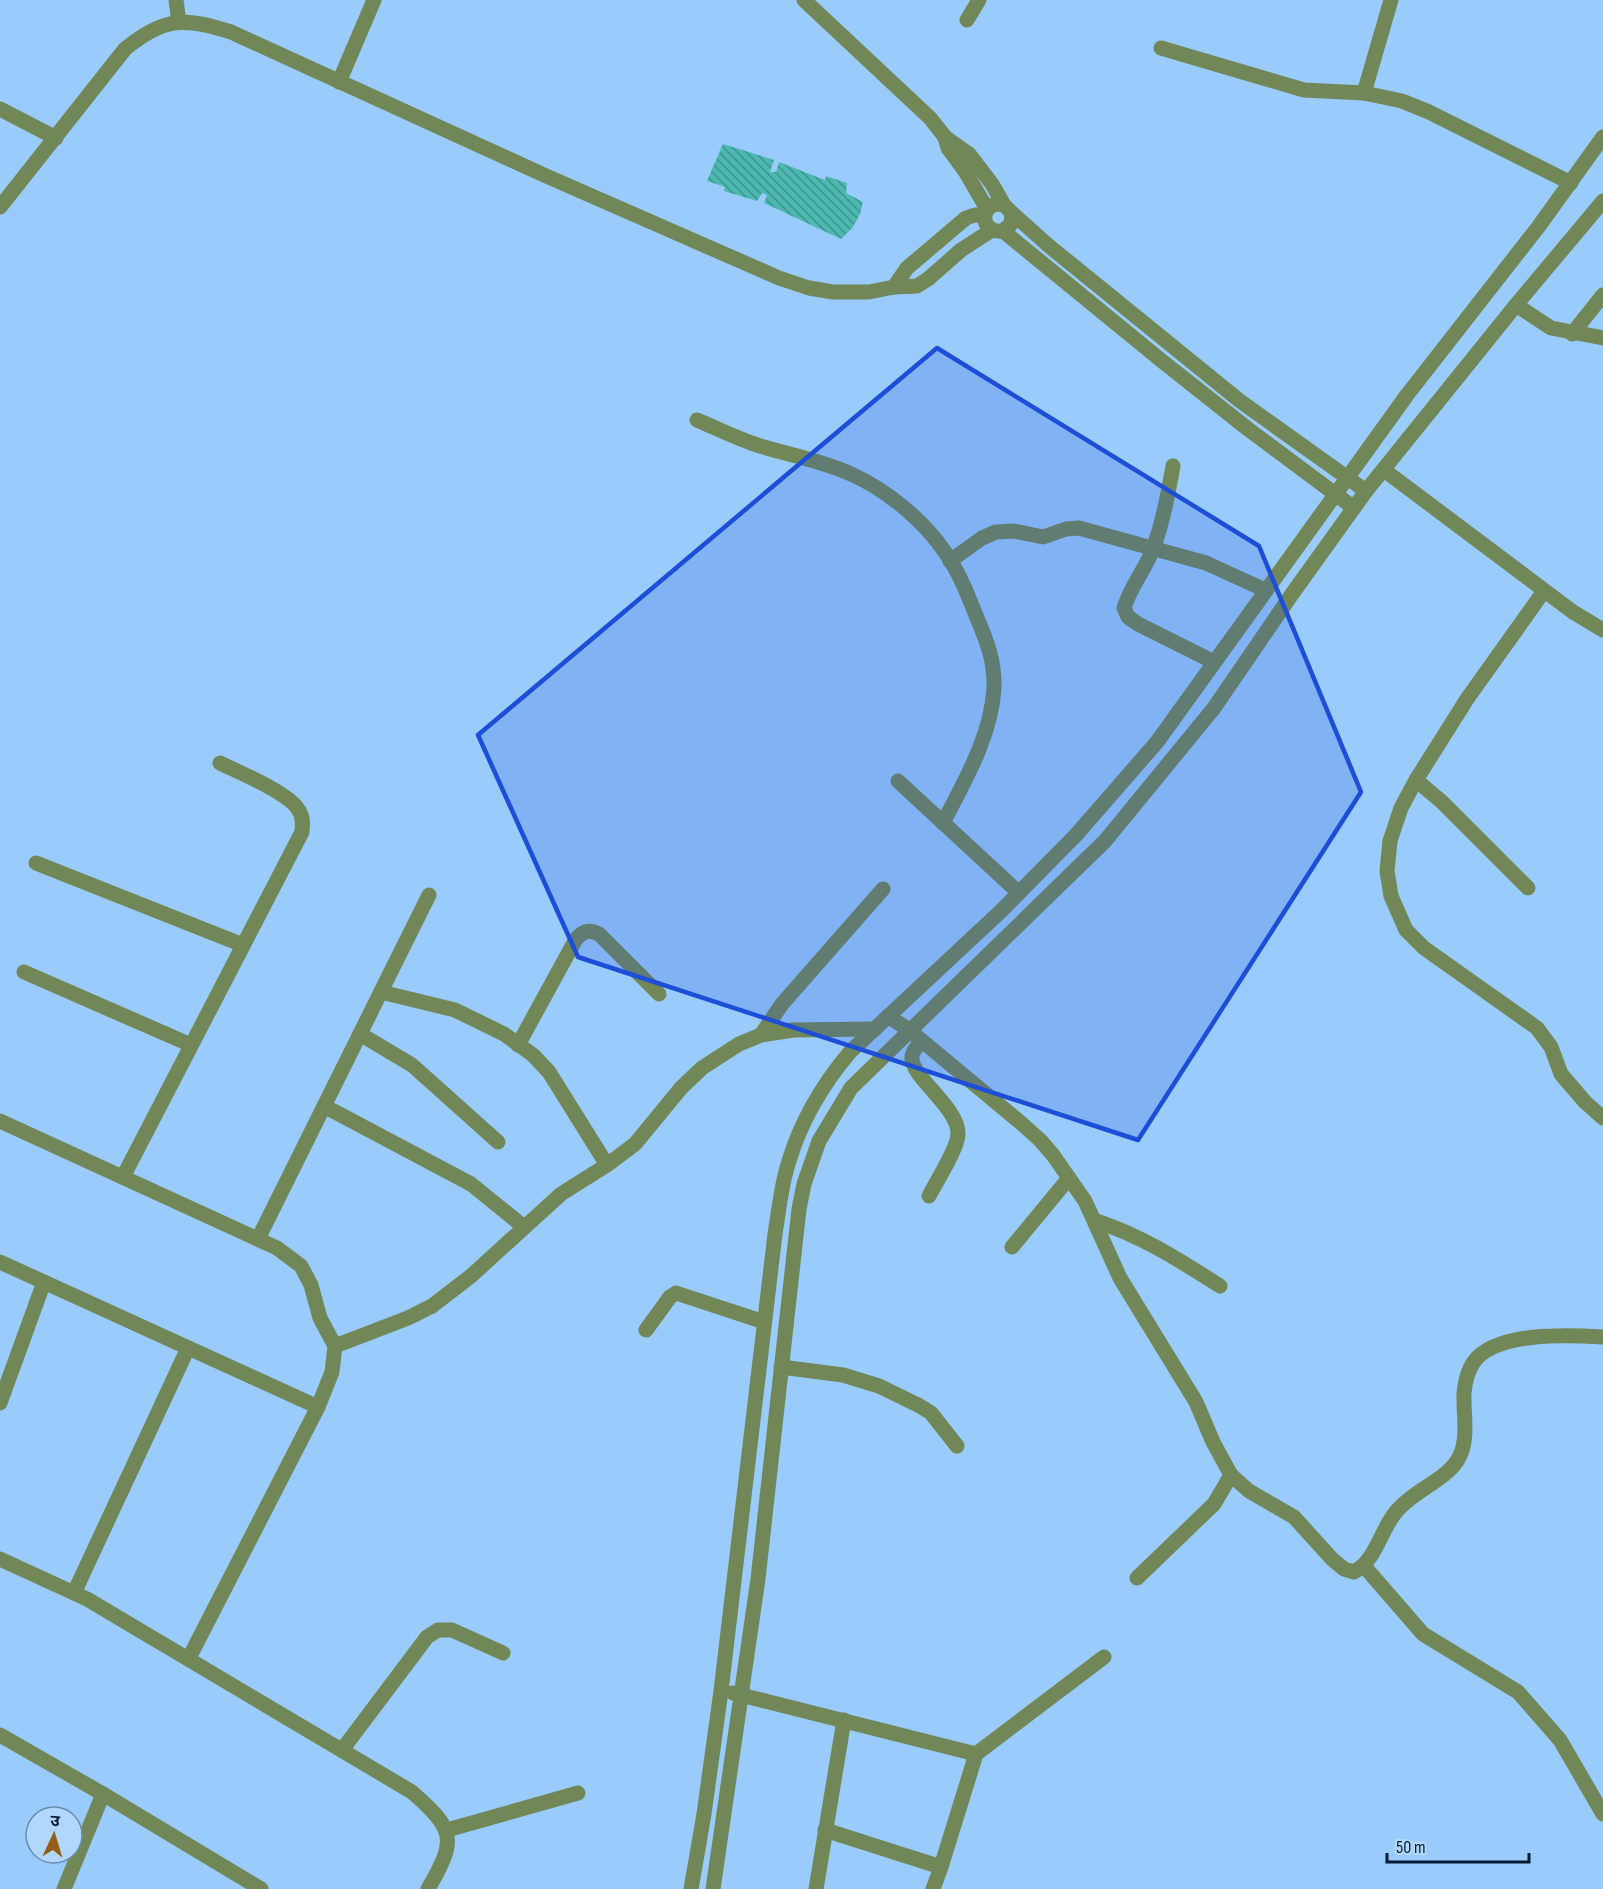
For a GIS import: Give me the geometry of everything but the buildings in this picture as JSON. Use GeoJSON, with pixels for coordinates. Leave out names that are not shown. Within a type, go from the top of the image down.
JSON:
{"type":"FeatureCollection","features":[{"type":"Feature","properties":{"kind":"street"},"geometry":{"type":"LineString","coordinates":[[176,0],[179,22]]}},
{"type":"Feature","properties":{"kind":"street"},"geometry":{"type":"LineString","coordinates":[[339,82],[374,0]]}},
{"type":"Feature","properties":{"kind":"street"},"geometry":{"type":"LineString","coordinates":[[804,0],[930,118],[945,137],[969,154],[1008,209],[1049,246],[1240,401],[1366,491]]}},
{"type":"Feature","properties":{"kind":"street"},"geometry":{"type":"LineString","coordinates":[[967,20],[979,0]]}},
{"type":"Feature","properties":{"kind":"street"},"geometry":{"type":"LineString","coordinates":[[1364,93],[1391,0]]}},
{"type":"Feature","properties":{"kind":"street"},"geometry":{"type":"LineString","coordinates":[[0,207],[125,50],[143,34],[161,25],[179,22],[204,23],[231,32],[544,175],[779,278],[809,288],[833,292],[868,292],[894,287],[917,286],[962,250],[1011,224],[1008,209]]}},
{"type":"Feature","properties":{"kind":"street"},"geometry":{"type":"LineString","coordinates":[[1161,48],[1304,90],[1364,93],[1402,101],[1570,183]]}},
{"type":"Feature","properties":{"kind":"street"},"geometry":{"type":"LineString","coordinates":[[0,110],[57,138]]}},
{"type":"Feature","properties":{"kind":"street"},"geometry":{"type":"LineString","coordinates":[[945,137],[948,148],[965,171],[986,212],[986,223],[998,230],[1170,368],[1354,508]]}},
{"type":"Feature","properties":{"kind":"street"},"geometry":{"type":"LineString","coordinates":[[690,1889],[704,1814],[721,1691],[764,1322],[782,1192],[788,1162],[800,1130],[831,1075],[850,1052],[1076,835],[1150,750],[1334,493],[1603,137]]}},
{"type":"Feature","properties":{"kind":"street"},"geometry":{"type":"LineString","coordinates":[[713,1889],[758,1579],[799,1209],[810,1161],[824,1132],[851,1088],[1105,841],[1214,708],[1366,491],[1603,201]]}},
{"type":"Feature","properties":{"kind":"street"},"geometry":{"type":"LineString","coordinates":[[894,287],[907,268],[966,218],[986,212],[994,205],[1008,209]]}},
{"type":"Feature","properties":{"kind":"street"},"geometry":{"type":"LineString","coordinates":[[1572,334],[1603,295]]}},
{"type":"Feature","properties":{"kind":"street"},"geometry":{"type":"LineString","coordinates":[[1516,305],[1551,328],[1572,334],[1603,338]]}},
{"type":"Feature","properties":{"kind":"street"},"geometry":{"type":"LineString","coordinates":[[697,420],[738,439],[824,464],[860,479],[902,507],[928,531],[950,561],[970,599],[990,647],[994,665],[994,690],[984,738],[975,762],[943,823]]}},
{"type":"Feature","properties":{"kind":"street"},"geometry":{"type":"LineString","coordinates":[[1173,466],[1162,523],[1153,549],[1126,599],[1124,608],[1128,617],[1138,624],[1214,662]]}},
{"type":"Feature","properties":{"kind":"street"},"geometry":{"type":"LineString","coordinates":[[1384,470],[1544,591],[1603,630]]}},
{"type":"Feature","properties":{"kind":"street"},"geometry":{"type":"LineString","coordinates":[[950,561],[982,537],[996,532],[1014,531],[1043,537],[1066,529],[1079,528],[1206,563],[1265,590]]}},
{"type":"Feature","properties":{"kind":"street"},"geometry":{"type":"LineString","coordinates":[[1544,591],[1467,699],[1416,780],[1401,808],[1389,841],[1387,872],[1393,903],[1406,930],[1424,948],[1537,1028],[1551,1047],[1562,1074],[1585,1102],[1603,1118]]}},
{"type":"Feature","properties":{"kind":"street"},"geometry":{"type":"LineString","coordinates":[[123,1177],[302,832],[303,820],[298,809],[288,798],[220,763]]}},
{"type":"Feature","properties":{"kind":"street"},"geometry":{"type":"LineString","coordinates":[[1416,780],[1442,802],[1528,888]]}},
{"type":"Feature","properties":{"kind":"street"},"geometry":{"type":"LineString","coordinates":[[898,781],[1018,893]]}},
{"type":"Feature","properties":{"kind":"street"},"geometry":{"type":"LineString","coordinates":[[36,863],[243,945]]}},
{"type":"Feature","properties":{"kind":"street"},"geometry":{"type":"LineString","coordinates":[[761,1035],[782,1004],[884,889]]}},
{"type":"Feature","properties":{"kind":"street"},"geometry":{"type":"LineString","coordinates":[[258,1239],[429,895]]}},
{"type":"Feature","properties":{"kind":"street"},"geometry":{"type":"LineString","coordinates":[[518,1045],[576,939],[583,931],[591,930],[599,933],[659,994]]}},
{"type":"Feature","properties":{"kind":"street"},"geometry":{"type":"LineString","coordinates":[[24,972],[191,1045]]}},
{"type":"Feature","properties":{"kind":"street"},"geometry":{"type":"LineString","coordinates":[[381,992],[455,1010],[504,1034],[533,1055],[549,1072],[607,1165]]}},
{"type":"Feature","properties":{"kind":"street"},"geometry":{"type":"LineString","coordinates":[[888,1016],[909,1030],[1040,1140],[1085,1201],[1120,1278],[1196,1402],[1213,1442],[1231,1475],[1249,1491],[1294,1517],[1344,1569],[1354,1572],[1364,1566],[1385,1525],[1399,1508],[1412,1495],[1437,1479],[1457,1461],[1464,1446],[1464,1394],[1467,1377],[1473,1362],[1484,1352],[1506,1342],[1547,1336],[1603,1337]]}},
{"type":"Feature","properties":{"kind":"street"},"geometry":{"type":"LineString","coordinates":[[335,1346],[408,1318],[432,1306],[471,1276],[561,1194],[607,1165],[634,1144],[681,1088],[702,1068],[739,1044],[761,1035],[793,1030],[875,1029]]}},
{"type":"Feature","properties":{"kind":"street"},"geometry":{"type":"LineString","coordinates":[[360,1034],[412,1065],[498,1142]]}},
{"type":"Feature","properties":{"kind":"street"},"geometry":{"type":"LineString","coordinates":[[922,1041],[912,1056],[913,1064],[944,1102],[958,1131],[956,1144],[929,1196]]}},
{"type":"Feature","properties":{"kind":"street"},"geometry":{"type":"LineString","coordinates":[[324,1106],[471,1184],[524,1227]]}},
{"type":"Feature","properties":{"kind":"street"},"geometry":{"type":"LineString","coordinates":[[0,1121],[277,1248],[301,1266],[311,1285],[321,1318],[335,1346],[332,1372],[318,1407],[189,1658]]}},
{"type":"Feature","properties":{"kind":"street"},"geometry":{"type":"LineString","coordinates":[[1012,1247],[1069,1178]]}},
{"type":"Feature","properties":{"kind":"street"},"geometry":{"type":"LineString","coordinates":[[1096,1221],[1154,1244],[1220,1286]]}},
{"type":"Feature","properties":{"kind":"street"},"geometry":{"type":"LineString","coordinates":[[0,1262],[318,1407]]}},
{"type":"Feature","properties":{"kind":"street"},"geometry":{"type":"LineString","coordinates":[[0,1403],[44,1282]]}},
{"type":"Feature","properties":{"kind":"street"},"geometry":{"type":"LineString","coordinates":[[646,1330],[676,1293],[764,1322]]}},
{"type":"Feature","properties":{"kind":"street"},"geometry":{"type":"LineString","coordinates":[[74,1593],[188,1347]]}},
{"type":"Feature","properties":{"kind":"street"},"geometry":{"type":"LineString","coordinates":[[781,1367],[843,1375],[879,1386],[931,1413],[957,1446]]}},
{"type":"Feature","properties":{"kind":"street"},"geometry":{"type":"LineString","coordinates":[[1137,1578],[1214,1504],[1231,1475]]}},
{"type":"Feature","properties":{"kind":"street"},"geometry":{"type":"LineString","coordinates":[[0,1559],[74,1593],[189,1658],[412,1792],[434,1812],[447,1830],[448,1847],[428,1889]]}},
{"type":"Feature","properties":{"kind":"street"},"geometry":{"type":"LineString","coordinates":[[1364,1566],[1423,1634],[1518,1692],[1560,1740],[1603,1814]]}},
{"type":"Feature","properties":{"kind":"street"},"geometry":{"type":"LineString","coordinates":[[342,1749],[427,1637],[438,1630],[458,1632],[503,1653]]}},
{"type":"Feature","properties":{"kind":"street"},"geometry":{"type":"LineString","coordinates":[[933,1889],[976,1754],[1104,1657]]}},
{"type":"Feature","properties":{"kind":"street"},"geometry":{"type":"LineString","coordinates":[[721,1691],[742,1694],[976,1754]]}},
{"type":"Feature","properties":{"kind":"street"},"geometry":{"type":"LineString","coordinates":[[816,1889],[844,1720]]}},
{"type":"Feature","properties":{"kind":"street"},"geometry":{"type":"LineString","coordinates":[[0,1735],[261,1889]]}},
{"type":"Feature","properties":{"kind":"street"},"geometry":{"type":"LineString","coordinates":[[447,1830],[578,1793]]}},
{"type":"Feature","properties":{"kind":"street"},"geometry":{"type":"LineString","coordinates":[[64,1889],[103,1794]]}},
{"type":"Feature","properties":{"kind":"street"},"geometry":{"type":"LineString","coordinates":[[825,1830],[941,1867]]}},
{"type":"Feature","properties":{"kind":"highlighted area"},"geometry":{"type":"Polygon","coordinates":[[[937,348],[1259,546],[1361,792],[1138,1140],[578,957],[478,735],[937,348]]]}}]}
